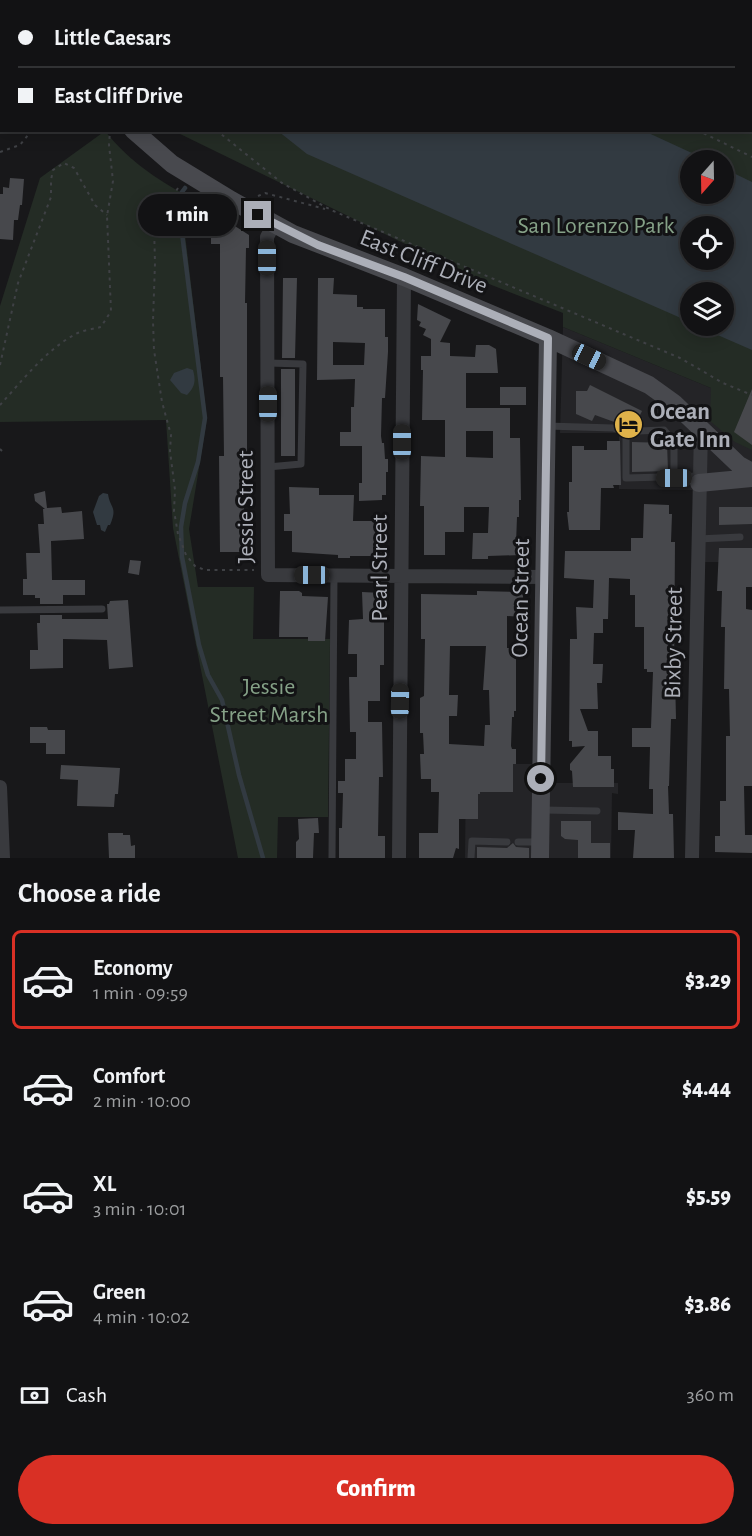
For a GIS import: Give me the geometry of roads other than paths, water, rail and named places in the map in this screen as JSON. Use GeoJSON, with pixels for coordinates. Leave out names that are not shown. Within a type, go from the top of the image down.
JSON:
{"type":"FeatureCollection","features":[{"type":"Feature","properties":{"kind":"main road","name":"East Cliff Drive"},"geometry":{"type":"LineString","coordinates":[[135,132],[172,164],[274,224],[318,245],[404,277],[548,338],[649,385],[674,403],[739,465],[752,472]]}},
{"type":"Feature","properties":{"kind":"main road","name":"Ocean Street"},"geometry":{"type":"LineString","coordinates":[[540,850],[548,338]]}},
{"type":"Feature","properties":{"kind":"main road"},"geometry":{"type":"LineString","coordinates":[[699,480],[752,478]]}},
{"type":"Feature","properties":{"kind":"street","name":"Jessie Street"},"geometry":{"type":"LineString","coordinates":[[274,224],[267,237],[268,575],[334,576]]}},
{"type":"Feature","properties":{"kind":"street","name":"Pearl Street"},"geometry":{"type":"LineString","coordinates":[[399,858],[402,300],[404,277]]}},
{"type":"Feature","properties":{"kind":"street","name":"Bixby Street"},"geometry":{"type":"LineString","coordinates":[[692,858],[701,429]]}},
{"type":"Feature","properties":{"kind":"street"},"geometry":{"type":"LineString","coordinates":[[334,576],[544,577]]}},
{"type":"Feature","properties":{"kind":"street"},"geometry":{"type":"LineString","coordinates":[[0,787],[3,858]]}},
{"type":"Feature","properties":{"kind":"lane"},"geometry":{"type":"LineString","coordinates":[[268,363],[303,364],[301,464],[268,466]]}},
{"type":"Feature","properties":{"kind":"lane"},"geometry":{"type":"LineString","coordinates":[[547,426],[613,428],[632,431],[664,430],[674,442],[674,478]]}},
{"type":"Feature","properties":{"kind":"lane"},"geometry":{"type":"LineString","coordinates":[[632,431],[626,478],[699,480]]}},
{"type":"Feature","properties":{"kind":"lane"},"geometry":{"type":"LineString","coordinates":[[698,539],[740,537]]}},
{"type":"Feature","properties":{"kind":"lane"},"geometry":{"type":"LineString","coordinates":[[332,858],[334,576]]}},
{"type":"Feature","properties":{"kind":"lane"},"geometry":{"type":"LineString","coordinates":[[0,610],[102,609]]}},
{"type":"Feature","properties":{"kind":"lane"},"geometry":{"type":"LineString","coordinates":[[540,810],[597,811]]}},
{"type":"Feature","properties":{"kind":"lane"},"geometry":{"type":"LineString","coordinates":[[471,858],[472,841],[507,842]]}},
{"type":"Feature","properties":{"kind":"lane"},"geometry":{"type":"LineString","coordinates":[[518,842],[540,850]]}},
{"type":"Feature","properties":{"kind":"waterway","name":"Jessie Street Marsh"},"geometry":{"type":"LineString","coordinates":[[185,188],[179,196],[179,209],[205,418],[198,462],[185,503],[181,527],[182,557],[199,645],[208,675],[222,700],[239,775],[263,858]]}},
{"type":"Feature","properties":{"kind":"place","name":"Ocean Gate Inn"},"geometry":{"type":"Point","coordinates":[629,425]}},
{"type":"Feature","properties":{"kind":"park label","name":"San Lorenzo Park"},"geometry":{"type":"Point","coordinates":[596,225]}}]}
